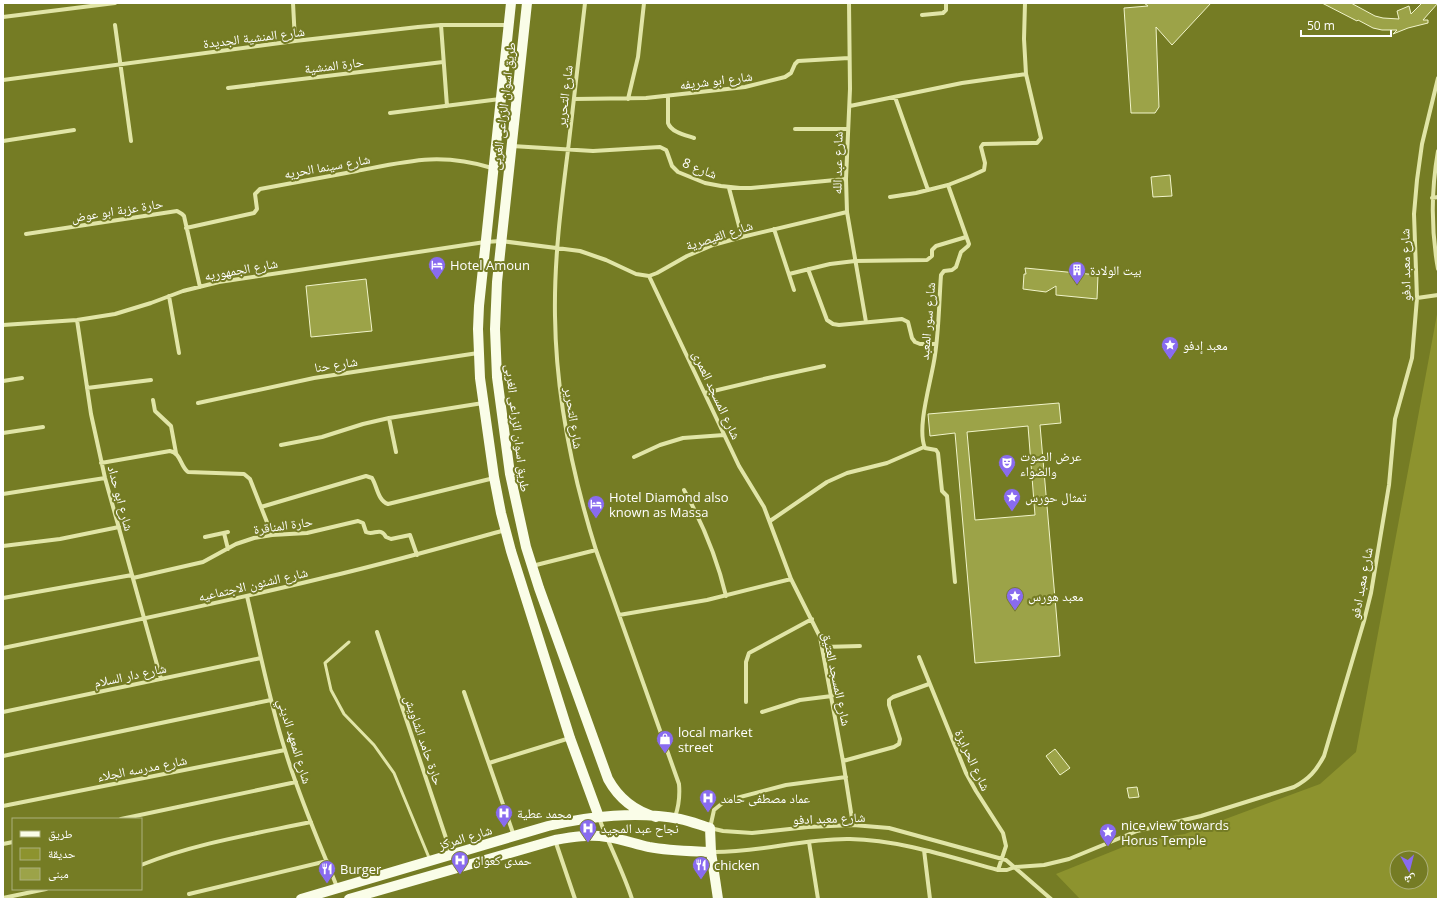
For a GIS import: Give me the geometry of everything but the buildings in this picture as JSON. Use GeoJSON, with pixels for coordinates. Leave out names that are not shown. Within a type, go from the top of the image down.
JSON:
{"type":"FeatureCollection","features":[{"type":"Feature","properties":{"kind":"main road","name":"طريق اسوان الزراعى الغربى"},"geometry":{"type":"LineString","coordinates":[[511,3],[479,306],[480,378],[494,477],[505,530],[570,738],[599,817]]}},
{"type":"Feature","properties":{"kind":"main road","name":"طريق اسوان الزراعى الغربى"},"geometry":{"type":"LineString","coordinates":[[527,3],[501,241],[496,306],[497,377],[513,491],[524,540],[532,566],[608,779],[617,793],[628,804],[636,810],[656,817]]}},
{"type":"Feature","properties":{"kind":"main road"},"geometry":{"type":"LineString","coordinates":[[480,378],[497,377]]}},
{"type":"Feature","properties":{"kind":"main road","name":"شارع المركز"},"geometry":{"type":"LineString","coordinates":[[301,899],[564,822],[599,817],[656,817],[675,819],[710,828]]}},
{"type":"Feature","properties":{"kind":"main road"},"geometry":{"type":"LineString","coordinates":[[710,828],[711,852],[718,899]]}},
{"type":"Feature","properties":{"kind":"main road","name":"شارع المركز"},"geometry":{"type":"LineString","coordinates":[[349,899],[555,840],[585,836],[606,837],[650,847],[711,852]]}},
{"type":"Feature","properties":{"kind":"main road"},"geometry":{"type":"LineString","coordinates":[[427,862],[428,876]]}},
{"type":"Feature","properties":{"kind":"street"},"geometry":{"type":"LineString","coordinates":[[3,17],[115,3]]}},
{"type":"Feature","properties":{"kind":"street"},"geometry":{"type":"LineString","coordinates":[[293,3],[295,41]]}},
{"type":"Feature","properties":{"kind":"street","name":"شارع التحرير"},"geometry":{"type":"LineString","coordinates":[[585,3],[557,248],[555,316],[557,364],[562,411],[577,485],[596,550],[679,784],[679,808],[675,819]]}},
{"type":"Feature","properties":{"kind":"street"},"geometry":{"type":"LineString","coordinates":[[628,99],[638,57],[644,3]]}},
{"type":"Feature","properties":{"kind":"street","name":"شارع عبد الله"},"geometry":{"type":"LineString","coordinates":[[849,3],[850,106],[847,129],[846,179],[848,212],[866,322]]}},
{"type":"Feature","properties":{"kind":"street"},"geometry":{"type":"LineString","coordinates":[[922,15],[944,13],[946,10],[946,3]]}},
{"type":"Feature","properties":{"kind":"street"},"geometry":{"type":"LineString","coordinates":[[890,197],[948,185],[984,170],[985,163],[981,148],[983,144],[1034,143],[1040,141],[1041,135],[1026,74],[1024,39],[1025,3]]}},
{"type":"Feature","properties":{"kind":"street"},"geometry":{"type":"LineString","coordinates":[[115,25],[131,141]]}},
{"type":"Feature","properties":{"kind":"street"},"geometry":{"type":"LineString","coordinates":[[441,25],[447,106]]}},
{"type":"Feature","properties":{"kind":"street","name":"شارع المنشية الجديدة"},"geometry":{"type":"LineString","coordinates":[[3,80],[295,41],[441,25],[508,25]]}},
{"type":"Feature","properties":{"kind":"street","name":"شارع ابو شريفه"},"geometry":{"type":"LineString","coordinates":[[574,99],[628,99],[668,96],[758,85],[788,75],[798,61],[849,58]]}},
{"type":"Feature","properties":{"kind":"street","name":"حارة المنشية"},"geometry":{"type":"LineString","coordinates":[[228,88],[444,62]]}},
{"type":"Feature","properties":{"kind":"street"},"geometry":{"type":"LineString","coordinates":[[850,106],[895,98],[962,82],[1026,74]]}},
{"type":"Feature","properties":{"kind":"street","name":"شارع معبد ادفو"},"geometry":{"type":"LineString","coordinates":[[711,852],[747,851],[809,842],[848,839],[868,840],[924,850],[998,870],[1007,870],[1015,867],[1044,864],[1069,859],[1137,831],[1202,816],[1294,787],[1305,781],[1318,766],[1324,756],[1371,593],[1389,485],[1395,419],[1412,358],[1417,298],[1414,214],[1417,180],[1422,144],[1438,78]]}},
{"type":"Feature","properties":{"kind":"street"},"geometry":{"type":"LineString","coordinates":[[668,96],[669,126],[672,129],[694,138]]}},
{"type":"Feature","properties":{"kind":"street"},"geometry":{"type":"LineString","coordinates":[[895,98],[928,190]]}},
{"type":"Feature","properties":{"kind":"street"},"geometry":{"type":"LineString","coordinates":[[390,113],[500,99]]}},
{"type":"Feature","properties":{"kind":"street"},"geometry":{"type":"LineString","coordinates":[[795,129],[847,129]]}},
{"type":"Feature","properties":{"kind":"street"},"geometry":{"type":"LineString","coordinates":[[3,141],[74,130]]}},
{"type":"Feature","properties":{"kind":"street","name":"شارع 8"},"geometry":{"type":"LineString","coordinates":[[511,146],[593,151],[660,147],[666,150],[672,166],[678,172],[705,183],[729,188],[751,188],[846,179]]}},
{"type":"Feature","properties":{"kind":"street"},"geometry":{"type":"LineString","coordinates":[[1438,151],[1432,198],[1432,217],[1438,270]]}},
{"type":"Feature","properties":{"kind":"street","name":"شارع سينما الحريه"},"geometry":{"type":"LineString","coordinates":[[186,228],[254,213],[257,209],[255,194],[260,189],[424,159],[459,160],[493,168]]}},
{"type":"Feature","properties":{"kind":"street"},"geometry":{"type":"LineString","coordinates":[[789,274],[808,269],[855,261],[927,260],[932,256],[932,250],[936,246],[966,237],[948,185]]}},
{"type":"Feature","properties":{"kind":"street"},"geometry":{"type":"LineString","coordinates":[[729,188],[742,237]]}},
{"type":"Feature","properties":{"kind":"street"},"geometry":{"type":"LineString","coordinates":[[1432,198],[1438,197]]}},
{"type":"Feature","properties":{"kind":"street","name":"حارة عزبة ابو عوض"},"geometry":{"type":"LineString","coordinates":[[26,234],[177,211],[182,214],[200,287]]}},
{"type":"Feature","properties":{"kind":"street","name":"شارع القيصرية"},"geometry":{"type":"LineString","coordinates":[[649,276],[657,274],[699,250],[742,237],[848,212]]}},
{"type":"Feature","properties":{"kind":"street"},"geometry":{"type":"LineString","coordinates":[[774,229],[794,290]]}},
{"type":"Feature","properties":{"kind":"street","name":"شارع سور المعبد"},"geometry":{"type":"LineString","coordinates":[[924,447],[924,409],[932,374],[936,344],[941,275],[944,271],[952,270],[956,267],[962,252],[968,246],[966,237]]}},
{"type":"Feature","properties":{"kind":"street"},"geometry":{"type":"LineString","coordinates":[[485,242],[501,241],[557,248],[593,255],[636,274],[649,276]]}},
{"type":"Feature","properties":{"kind":"street","name":"شارع الجمهوريه"},"geometry":{"type":"LineString","coordinates":[[3,325],[96,318],[133,310],[169,296],[200,287],[240,279],[485,242]]}},
{"type":"Feature","properties":{"kind":"street"},"geometry":{"type":"LineString","coordinates":[[808,269],[827,320],[830,322],[839,325],[904,319],[908,322],[912,338],[915,342],[920,344],[936,344]]}},
{"type":"Feature","properties":{"kind":"street","name":"شارع المسجد العمرى"},"geometry":{"type":"LineString","coordinates":[[649,276],[739,466],[764,507],[770,521]]}},
{"type":"Feature","properties":{"kind":"street"},"geometry":{"type":"LineString","coordinates":[[1417,298],[1438,295]]}},
{"type":"Feature","properties":{"kind":"street"},"geometry":{"type":"LineString","coordinates":[[169,296],[180,353]]}},
{"type":"Feature","properties":{"kind":"street","name":"شارع ابو حداد"},"geometry":{"type":"LineString","coordinates":[[77,320],[101,463],[161,679]]}},
{"type":"Feature","properties":{"kind":"street","name":"شارع حنا"},"geometry":{"type":"LineString","coordinates":[[198,403],[314,378],[479,353]]}},
{"type":"Feature","properties":{"kind":"street"},"geometry":{"type":"LineString","coordinates":[[705,393],[824,366]]}},
{"type":"Feature","properties":{"kind":"street"},"geometry":{"type":"LineString","coordinates":[[3,381],[22,378]]}},
{"type":"Feature","properties":{"kind":"street"},"geometry":{"type":"LineString","coordinates":[[88,388],[151,380]]}},
{"type":"Feature","properties":{"kind":"street"},"geometry":{"type":"LineString","coordinates":[[153,400],[155,411],[171,426],[176,453],[182,466],[188,472],[240,473],[247,476],[251,482],[272,535]]}},
{"type":"Feature","properties":{"kind":"street"},"geometry":{"type":"LineString","coordinates":[[281,445],[322,437],[363,424],[389,418],[483,403]]}},
{"type":"Feature","properties":{"kind":"street"},"geometry":{"type":"LineString","coordinates":[[389,418],[396,452]]}},
{"type":"Feature","properties":{"kind":"street"},"geometry":{"type":"LineString","coordinates":[[3,433],[43,427]]}},
{"type":"Feature","properties":{"kind":"street"},"geometry":{"type":"LineString","coordinates":[[634,457],[660,445],[683,438],[724,435]]}},
{"type":"Feature","properties":{"kind":"street"},"geometry":{"type":"LineString","coordinates":[[770,521],[827,482],[847,474],[887,463],[924,447],[927,449],[936,450],[938,453],[942,491],[947,496],[955,582]]}},
{"type":"Feature","properties":{"kind":"street"},"geometry":{"type":"LineString","coordinates":[[101,463],[168,451],[176,453]]}},
{"type":"Feature","properties":{"kind":"street"},"geometry":{"type":"LineString","coordinates":[[261,507],[366,476],[369,476],[373,480],[381,499],[385,503],[391,503],[494,477]]}},
{"type":"Feature","properties":{"kind":"street"},"geometry":{"type":"LineString","coordinates":[[3,494],[105,478]]}},
{"type":"Feature","properties":{"kind":"street"},"geometry":{"type":"LineString","coordinates":[[684,490],[708,536],[726,596]]}},
{"type":"Feature","properties":{"kind":"street","name":"حارة المناقرة"},"geometry":{"type":"LineString","coordinates":[[3,598],[193,564],[211,558],[249,540],[272,535],[307,533],[358,521],[362,523],[366,532],[382,532],[386,537],[391,539],[410,535],[418,554]]}},
{"type":"Feature","properties":{"kind":"street","name":"شارع المسجد العتيق"},"geometry":{"type":"LineString","coordinates":[[770,521],[779,549],[812,619],[823,647],[853,825]]}},
{"type":"Feature","properties":{"kind":"street"},"geometry":{"type":"LineString","coordinates":[[3,546],[60,539],[119,527]]}},
{"type":"Feature","properties":{"kind":"street","name":"شارع الشئون الاجتماعيه"},"geometry":{"type":"LineString","coordinates":[[3,648],[144,619],[322,579],[505,530]]}},
{"type":"Feature","properties":{"kind":"street"},"geometry":{"type":"LineString","coordinates":[[205,537],[226,533],[228,549]]}},
{"type":"Feature","properties":{"kind":"street"},"geometry":{"type":"LineString","coordinates":[[532,566],[596,550]]}},
{"type":"Feature","properties":{"kind":"street"},"geometry":{"type":"LineString","coordinates":[[619,615],[726,596],[792,579]]}},
{"type":"Feature","properties":{"kind":"street","name":"شارع المعهد الديني"},"geometry":{"type":"LineString","coordinates":[[247,596],[271,700],[285,750],[311,822],[338,888]]}},
{"type":"Feature","properties":{"kind":"street"},"geometry":{"type":"LineString","coordinates":[[746,702],[746,662],[749,653],[812,619]]}},
{"type":"Feature","properties":{"kind":"street","name":"حارة حامد الشاويش"},"geometry":{"type":"LineString","coordinates":[[377,632],[452,855]]}},
{"type":"Feature","properties":{"kind":"street"},"geometry":{"type":"LineString","coordinates":[[823,647],[860,646]]}},
{"type":"Feature","properties":{"kind":"street","name":"شارع الحرايزة"},"geometry":{"type":"LineString","coordinates":[[918,657],[966,773],[976,792],[1003,833],[1006,846],[998,870]]}},
{"type":"Feature","properties":{"kind":"street","name":"شارع دار السلام"},"geometry":{"type":"LineString","coordinates":[[3,712],[261,658]]}},
{"type":"Feature","properties":{"kind":"street"},"geometry":{"type":"LineString","coordinates":[[843,761],[894,747],[899,744],[900,739],[898,727],[889,705],[890,700],[893,697],[929,684]]}},
{"type":"Feature","properties":{"kind":"street"},"geometry":{"type":"LineString","coordinates":[[464,692],[514,836]]}},
{"type":"Feature","properties":{"kind":"street"},"geometry":{"type":"LineString","coordinates":[[762,712],[800,700],[832,696]]}},
{"type":"Feature","properties":{"kind":"street"},"geometry":{"type":"LineString","coordinates":[[3,756],[271,700]]}},
{"type":"Feature","properties":{"kind":"street"},"geometry":{"type":"LineString","coordinates":[[489,763],[570,738]]}},
{"type":"Feature","properties":{"kind":"street","name":"شارع مدرسه الجلاء"},"geometry":{"type":"LineString","coordinates":[[3,806],[285,750]]}},
{"type":"Feature","properties":{"kind":"street"},"geometry":{"type":"LineString","coordinates":[[710,828],[714,810],[725,801],[786,786],[846,777]]}},
{"type":"Feature","properties":{"kind":"street"},"geometry":{"type":"LineString","coordinates":[[126,818],[296,782]]}},
{"type":"Feature","properties":{"kind":"street"},"geometry":{"type":"LineString","coordinates":[[599,817],[632,899]]}},
{"type":"Feature","properties":{"kind":"street"},"geometry":{"type":"LineString","coordinates":[[142,865],[202,845],[311,822]]}},
{"type":"Feature","properties":{"kind":"street","name":"شارع معبد ادفو"},"geometry":{"type":"LineString","coordinates":[[710,828],[723,831],[752,833],[808,827],[853,825],[889,828],[1002,858],[1010,862],[1015,867]]}},
{"type":"Feature","properties":{"kind":"street"},"geometry":{"type":"LineString","coordinates":[[555,840],[575,899]]}},
{"type":"Feature","properties":{"kind":"street"},"geometry":{"type":"LineString","coordinates":[[809,842],[818,899]]}},
{"type":"Feature","properties":{"kind":"street"},"geometry":{"type":"LineString","coordinates":[[924,850],[930,899]]}},
{"type":"Feature","properties":{"kind":"street"},"geometry":{"type":"LineString","coordinates":[[189,894],[327,861]]}},
{"type":"Feature","properties":{"kind":"street"},"geometry":{"type":"LineString","coordinates":[[1015,867],[1051,899]]}},
{"type":"Feature","properties":{"kind":"street"},"geometry":{"type":"LineString","coordinates":[[3,898],[41,890]]}},
{"type":"Feature","properties":{"kind":"lane"},"geometry":{"type":"LineString","coordinates":[[349,642],[325,663],[331,690],[344,714],[374,745],[394,774],[427,862]]}},
{"type":"Feature","properties":{"kind":"green space"},"geometry":{"type":"Polygon","coordinates":[[[1438,309],[1438,899],[1080,899],[1056,874],[1138,841],[1185,834],[1320,784],[1356,752],[1438,309]]]}},
{"type":"Feature","properties":{"kind":"place","name":"Hotel Amoun"},"geometry":{"type":"Point","coordinates":[437,280]}},
{"type":"Feature","properties":{"kind":"place","name":"بيت الولادة"},"geometry":{"type":"Point","coordinates":[1077,285]}},
{"type":"Feature","properties":{"kind":"place","name":"معبد إدفو"},"geometry":{"type":"Point","coordinates":[1170,360]}},
{"type":"Feature","properties":{"kind":"place","name":"عرض الصوت والضواء"},"geometry":{"type":"Point","coordinates":[1007,478]}},
{"type":"Feature","properties":{"kind":"place","name":"تمثال حورس"},"geometry":{"type":"Point","coordinates":[1012,512]}},
{"type":"Feature","properties":{"kind":"place","name":"Hotel Diamond also known as Massa"},"geometry":{"type":"Point","coordinates":[596,519]}},
{"type":"Feature","properties":{"kind":"place","name":"معبد هورس"},"geometry":{"type":"Point","coordinates":[1015,611]}},
{"type":"Feature","properties":{"kind":"place","name":"local market street"},"geometry":{"type":"Point","coordinates":[665,754]}},
{"type":"Feature","properties":{"kind":"place","name":"عماد مصطفى حامد"},"geometry":{"type":"Point","coordinates":[708,813]}},
{"type":"Feature","properties":{"kind":"place","name":"محمد عطية"},"geometry":{"type":"Point","coordinates":[504,828]}},
{"type":"Feature","properties":{"kind":"place","name":"نجاح عبد المجيد"},"geometry":{"type":"Point","coordinates":[588,843]}},
{"type":"Feature","properties":{"kind":"place","name":"nice view towards Horus Temple"},"geometry":{"type":"Point","coordinates":[1108,847]}},
{"type":"Feature","properties":{"kind":"place","name":"حمدى كعوان"},"geometry":{"type":"Point","coordinates":[460,875]}},
{"type":"Feature","properties":{"kind":"place","name":"chicken"},"geometry":{"type":"Point","coordinates":[701,880]}},
{"type":"Feature","properties":{"kind":"place","name":"Burger"},"geometry":{"type":"Point","coordinates":[327,884]}}]}
